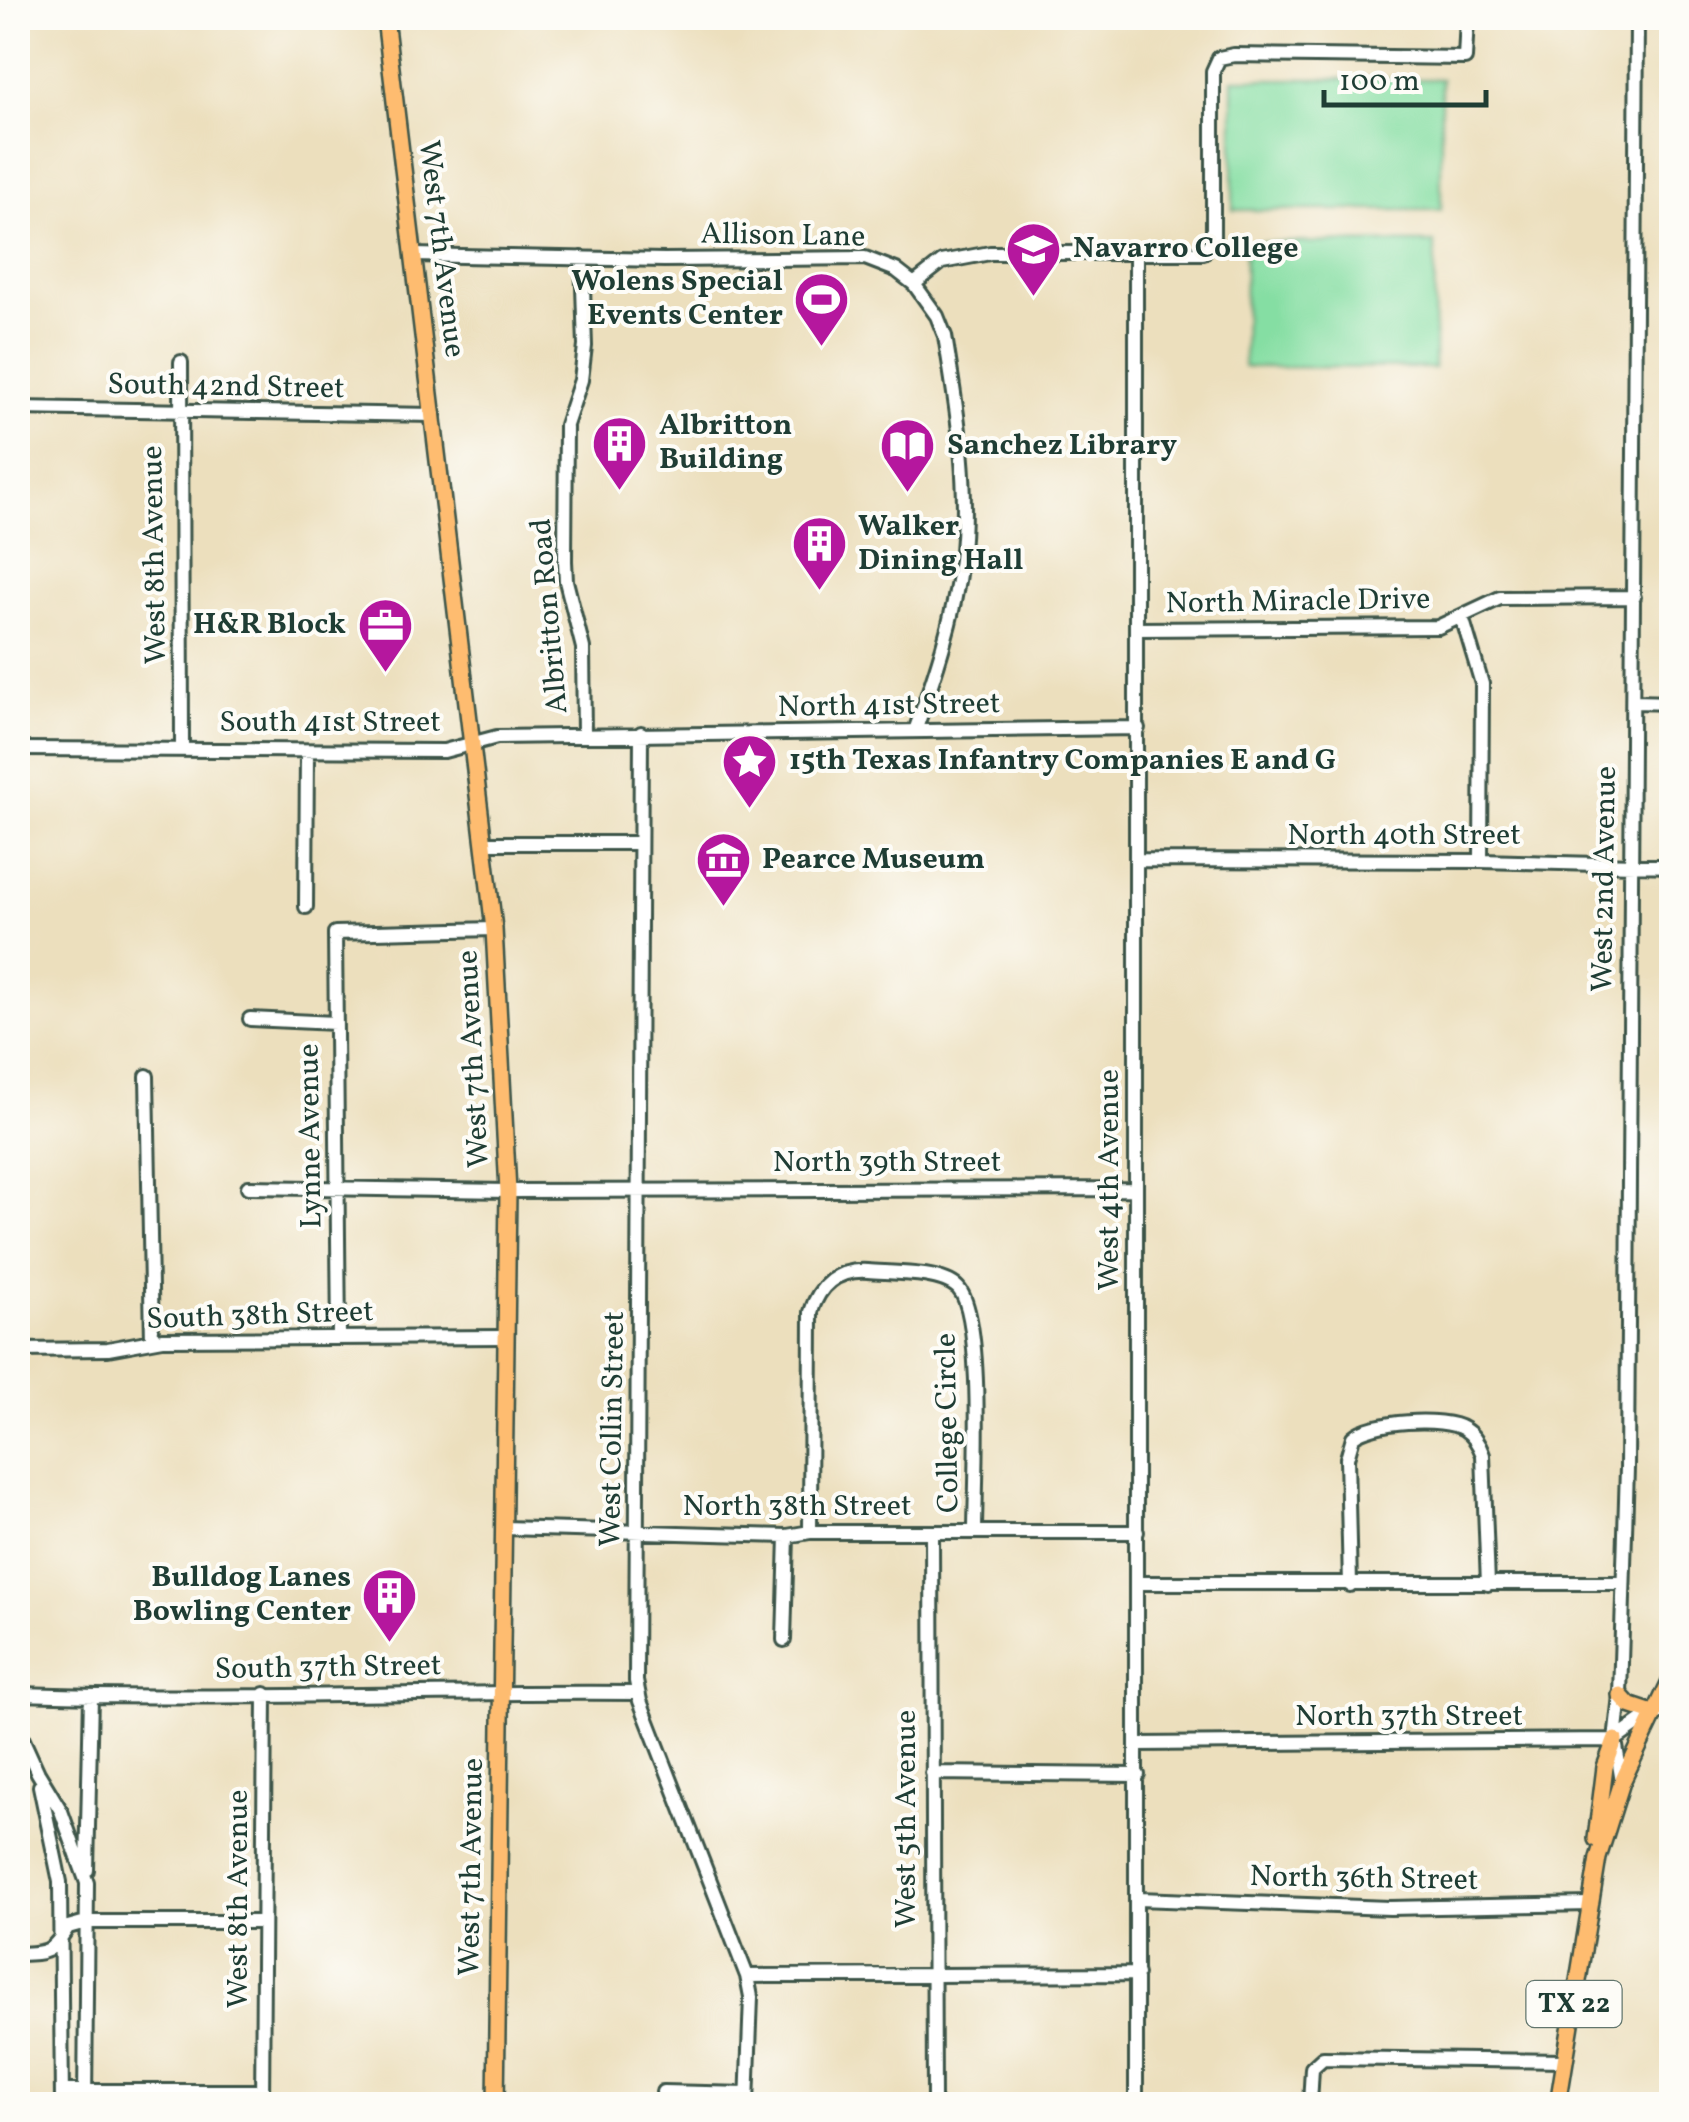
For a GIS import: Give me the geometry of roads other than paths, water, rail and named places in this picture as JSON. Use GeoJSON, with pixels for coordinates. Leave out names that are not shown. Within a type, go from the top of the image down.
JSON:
{"type":"FeatureCollection","features":[{"type":"Feature","properties":{"kind":"main road","name":"West 7th Avenue"},"geometry":{"type":"LineString","coordinates":[[385,18],[485,843],[505,1088],[508,1191],[496,2104]]}},
{"type":"Feature","properties":{"kind":"main road","name":"TX 22"},"geometry":{"type":"LineString","coordinates":[[1558,2104],[1598,1858],[1622,1782],[1652,1712],[1672,1677]]}},
{"type":"Feature","properties":{"kind":"main road"},"geometry":{"type":"LineString","coordinates":[[1620,1695],[1629,1705],[1652,1712]]}},
{"type":"Feature","properties":{"kind":"main road"},"geometry":{"type":"LineString","coordinates":[[1598,1858],[1596,1840],[1605,1767],[1615,1740]]}},
{"type":"Feature","properties":{"kind":"street"},"geometry":{"type":"LineString","coordinates":[[915,732],[956,596],[962,554],[963,471],[945,336],[937,316],[914,284],[942,262],[960,256],[1195,254],[1210,248],[1213,71],[1219,58],[1466,58],[1467,18]]}},
{"type":"Feature","properties":{"kind":"street"},"geometry":{"type":"LineString","coordinates":[[1637,18],[1672,21]]}},
{"type":"Feature","properties":{"kind":"street","name":"West 2nd Avenue"},"geometry":{"type":"LineString","coordinates":[[1622,1782],[1615,1740],[1623,1583],[1633,864],[1637,18]]}},
{"type":"Feature","properties":{"kind":"street","name":"West 4th Avenue"},"geometry":{"type":"LineString","coordinates":[[1136,255],[1136,2104]]}},
{"type":"Feature","properties":{"kind":"street","name":"Allison Lane"},"geometry":{"type":"LineString","coordinates":[[414,256],[864,258],[891,268],[914,284]]}},
{"type":"Feature","properties":{"kind":"street","name":"Albritton Road"},"geometry":{"type":"LineString","coordinates":[[582,258],[586,346],[581,380],[566,425],[565,561],[566,581],[583,648],[584,734]]}},
{"type":"Feature","properties":{"kind":"street","name":"West 8th Avenue"},"geometry":{"type":"LineString","coordinates":[[180,362],[182,748]]}},
{"type":"Feature","properties":{"kind":"street","name":"South 42nd Street"},"geometry":{"type":"LineString","coordinates":[[18,408],[434,415]]}},
{"type":"Feature","properties":{"kind":"street","name":"North Miracle Drive"},"geometry":{"type":"LineString","coordinates":[[1137,629],[1418,628],[1448,625],[1500,598],[1634,597]]}},
{"type":"Feature","properties":{"kind":"street"},"geometry":{"type":"LineString","coordinates":[[1462,617],[1482,684],[1482,861]]}},
{"type":"Feature","properties":{"kind":"street"},"geometry":{"type":"LineString","coordinates":[[1634,702],[1672,703]]}},
{"type":"Feature","properties":{"kind":"street","name":"North 41st Street"},"geometry":{"type":"LineString","coordinates":[[642,734],[1138,728]]}},
{"type":"Feature","properties":{"kind":"street","name":"South 41st Street"},"geometry":{"type":"LineString","coordinates":[[18,749],[444,752],[496,736],[642,734]]}},
{"type":"Feature","properties":{"kind":"street","name":"West Collin Street"},"geometry":{"type":"LineString","coordinates":[[642,734],[636,1681],[748,1976],[751,1997],[747,2099]]}},
{"type":"Feature","properties":{"kind":"street"},"geometry":{"type":"LineString","coordinates":[[306,751],[306,906]]}},
{"type":"Feature","properties":{"kind":"street"},"geometry":{"type":"LineString","coordinates":[[485,843],[639,842]]}},
{"type":"Feature","properties":{"kind":"street","name":"North 40th Street"},"geometry":{"type":"LineString","coordinates":[[1136,860],[1672,866]]}},
{"type":"Feature","properties":{"kind":"street","name":"Lynne Avenue"},"geometry":{"type":"LineString","coordinates":[[339,1338],[335,933],[494,929]]}},
{"type":"Feature","properties":{"kind":"street"},"geometry":{"type":"LineString","coordinates":[[250,1020],[335,1023]]}},
{"type":"Feature","properties":{"kind":"street"},"geometry":{"type":"LineString","coordinates":[[147,1076],[152,1341]]}},
{"type":"Feature","properties":{"kind":"street","name":"North 39th Street"},"geometry":{"type":"LineString","coordinates":[[248,1187],[508,1191],[1135,1189]]}},
{"type":"Feature","properties":{"kind":"street","name":"College Circle"},"geometry":{"type":"LineString","coordinates":[[810,1532],[811,1312],[820,1290],[837,1275],[860,1270],[940,1279],[959,1289],[970,1310],[974,1342],[975,1532]]}},
{"type":"Feature","properties":{"kind":"street","name":"South 38th Street"},"geometry":{"type":"LineString","coordinates":[[18,1350],[108,1348],[152,1341],[505,1337]]}},
{"type":"Feature","properties":{"kind":"street"},"geometry":{"type":"LineString","coordinates":[[1350,1585],[1347,1458],[1353,1438],[1370,1426],[1438,1422],[1464,1429],[1479,1444],[1483,1455],[1488,1584]]}},
{"type":"Feature","properties":{"kind":"street"},"geometry":{"type":"LineString","coordinates":[[504,1528],[636,1533]]}},
{"type":"Feature","properties":{"kind":"street","name":"North 38th Street"},"geometry":{"type":"LineString","coordinates":[[636,1533],[787,1536],[810,1532],[1137,1532]]}},
{"type":"Feature","properties":{"kind":"street","name":"West 5th Avenue"},"geometry":{"type":"LineString","coordinates":[[932,1532],[934,2104]]}},
{"type":"Feature","properties":{"kind":"street"},"geometry":{"type":"LineString","coordinates":[[784,1640],[787,1536]]}},
{"type":"Feature","properties":{"kind":"street"},"geometry":{"type":"LineString","coordinates":[[1138,1583],[1623,1583]]}},
{"type":"Feature","properties":{"kind":"street","name":"South 37th Street"},"geometry":{"type":"LineString","coordinates":[[18,1694],[638,1694]]}},
{"type":"Feature","properties":{"kind":"street","name":"West 8th Avenue"},"geometry":{"type":"LineString","coordinates":[[262,2098],[265,1694]]}},
{"type":"Feature","properties":{"kind":"street"},"geometry":{"type":"LineString","coordinates":[[84,2098],[91,1696]]}},
{"type":"Feature","properties":{"kind":"street"},"geometry":{"type":"LineString","coordinates":[[1615,1740],[1652,1712],[1672,1712]]}},
{"type":"Feature","properties":{"kind":"street"},"geometry":{"type":"LineString","coordinates":[[18,1729],[38,1774],[61,1811],[87,1883]]}},
{"type":"Feature","properties":{"kind":"street","name":"North 37th Street"},"geometry":{"type":"LineString","coordinates":[[1138,1744],[1615,1740]]}},
{"type":"Feature","properties":{"kind":"street"},"geometry":{"type":"LineString","coordinates":[[38,1774],[57,1860],[62,2098],[262,2098]]}},
{"type":"Feature","properties":{"kind":"street"},"geometry":{"type":"LineString","coordinates":[[932,1774],[1138,1775]]}},
{"type":"Feature","properties":{"kind":"street","name":"North 36th Street"},"geometry":{"type":"LineString","coordinates":[[1138,1899],[1390,1908],[1591,1904]]}},
{"type":"Feature","properties":{"kind":"street"},"geometry":{"type":"LineString","coordinates":[[18,1954],[48,1952],[68,1927],[86,1922],[263,1922]]}},
{"type":"Feature","properties":{"kind":"street"},"geometry":{"type":"LineString","coordinates":[[748,1976],[1137,1974]]}},
{"type":"Feature","properties":{"kind":"street"},"geometry":{"type":"LineString","coordinates":[[1310,2104],[1312,2068],[1323,2058],[1564,2060]]}},
{"type":"Feature","properties":{"kind":"street"},"geometry":{"type":"LineString","coordinates":[[663,2092],[747,2099]]}},
{"type":"Feature","properties":{"kind":"place","name":"Navarro College"},"geometry":{"type":"Point","coordinates":[1034,298]}},
{"type":"Feature","properties":{"kind":"place","name":"Wolens Special Events Center"},"geometry":{"type":"Point","coordinates":[822,348]}},
{"type":"Feature","properties":{"kind":"place","name":"Albritton Building"},"geometry":{"type":"Point","coordinates":[620,492]}},
{"type":"Feature","properties":{"kind":"place","name":"Sanchez Library"},"geometry":{"type":"Point","coordinates":[908,495]}},
{"type":"Feature","properties":{"kind":"place","name":"Walker Dining Hall"},"geometry":{"type":"Point","coordinates":[819,593]}},
{"type":"Feature","properties":{"kind":"place","name":"H&R Block"},"geometry":{"type":"Point","coordinates":[385,674]}},
{"type":"Feature","properties":{"kind":"place","name":"15th Texas Infantry Companies E and G"},"geometry":{"type":"Point","coordinates":[750,810]}},
{"type":"Feature","properties":{"kind":"place","name":"Pearce Museum"},"geometry":{"type":"Point","coordinates":[723,909]}},
{"type":"Feature","properties":{"kind":"place","name":"Bulldog Lanes Bowling Center"},"geometry":{"type":"Point","coordinates":[390,1644]}}]}
